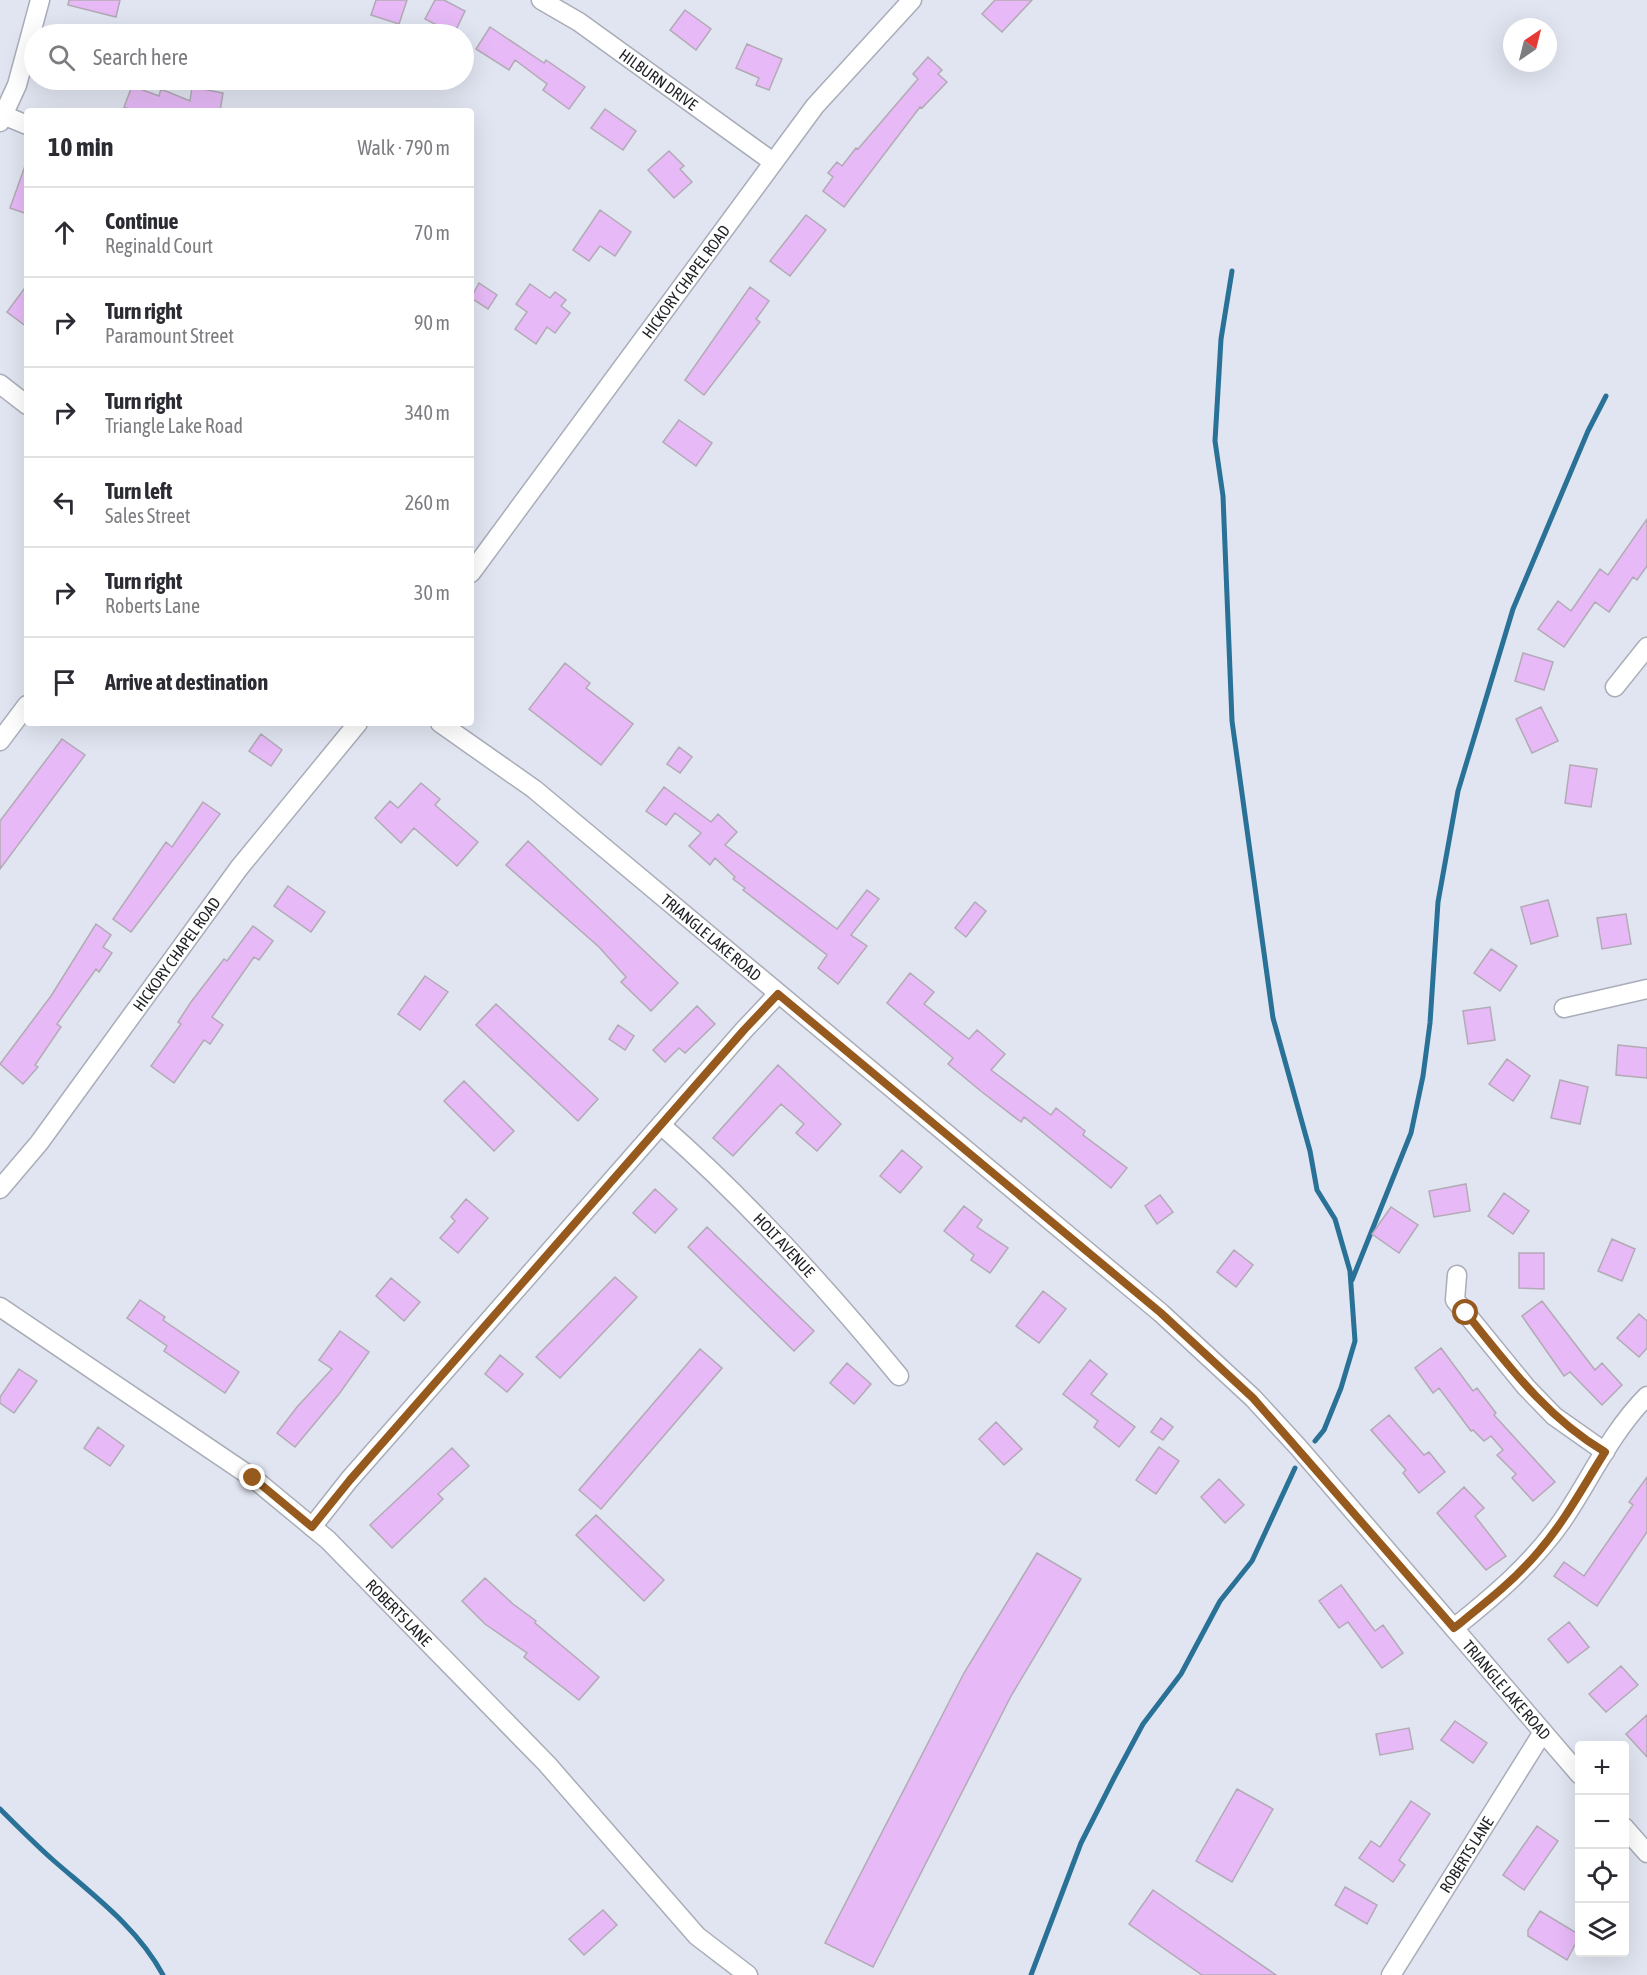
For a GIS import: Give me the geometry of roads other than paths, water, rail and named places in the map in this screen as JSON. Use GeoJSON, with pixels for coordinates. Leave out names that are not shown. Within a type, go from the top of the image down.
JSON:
{"type":"FeatureCollection","features":[{"type":"Feature","properties":{"kind":"street"},"geometry":{"type":"LineString","coordinates":[[34,24],[40,0]]}},
{"type":"Feature","properties":{"kind":"street","name":"HILBURN DRIVE"},"geometry":{"type":"LineString","coordinates":[[542,0],[579,22],[773,162]]}},
{"type":"Feature","properties":{"kind":"street","name":"HICKORY CHAPEL ROAD"},"geometry":{"type":"LineString","coordinates":[[474,569],[815,106],[912,0]]}},
{"type":"Feature","properties":{"kind":"street"},"geometry":{"type":"LineString","coordinates":[[24,59],[17,85],[2,119],[24,124]]}},
{"type":"Feature","properties":{"kind":"street"},"geometry":{"type":"LineString","coordinates":[[0,384],[24,403]]}},
{"type":"Feature","properties":{"kind":"street"},"geometry":{"type":"LineString","coordinates":[[1615,687],[1647,647]]}},
{"type":"Feature","properties":{"kind":"street"},"geometry":{"type":"LineString","coordinates":[[0,741],[24,709]]}},
{"type":"Feature","properties":{"kind":"street","name":"HICKORY CHAPEL ROAD"},"geometry":{"type":"LineString","coordinates":[[0,1189],[39,1143],[239,868],[356,726]]}},
{"type":"Feature","properties":{"kind":"street","name":"TRIANGLE LAKE ROAD"},"geometry":{"type":"LineString","coordinates":[[444,726],[534,789],[1161,1313],[1253,1398],[1575,1769]]}},
{"type":"Feature","properties":{"kind":"street"},"geometry":{"type":"LineString","coordinates":[[1564,1008],[1647,989]]}},
{"type":"Feature","properties":{"kind":"street"},"geometry":{"type":"LineString","coordinates":[[312,1527],[350,1480],[778,994]]}},
{"type":"Feature","properties":{"kind":"street","name":"HOLT AVENUE"},"geometry":{"type":"LineString","coordinates":[[661,1125],[712,1170],[798,1258],[899,1376]]}},
{"type":"Feature","properties":{"kind":"street"},"geometry":{"type":"LineString","coordinates":[[1457,1275],[1455,1300],[1526,1387],[1554,1416],[1605,1452]]}},
{"type":"Feature","properties":{"kind":"street","name":"ROBERTS LANE"},"geometry":{"type":"LineString","coordinates":[[0,1307],[243,1471],[328,1539],[547,1764],[697,1936],[748,1975]]}},
{"type":"Feature","properties":{"kind":"street"},"geometry":{"type":"LineString","coordinates":[[1454,1628],[1503,1589],[1539,1551],[1562,1521],[1623,1424],[1647,1396]]}},
{"type":"Feature","properties":{"kind":"street","name":"ROBERTS LANE"},"geometry":{"type":"LineString","coordinates":[[1391,1975],[1543,1732]]}},
{"type":"Feature","properties":{"kind":"street"},"geometry":{"type":"LineString","coordinates":[[1629,1833],[1647,1853]]}},
{"type":"Feature","properties":{"kind":"waterway"},"geometry":{"type":"LineString","coordinates":[[1232,271],[1221,339],[1215,441],[1223,496],[1232,721],[1273,1018],[1310,1151],[1317,1190],[1335,1219],[1350,1271],[1355,1341],[1341,1388],[1324,1430],[1315,1441]]}},
{"type":"Feature","properties":{"kind":"waterway"},"geometry":{"type":"LineString","coordinates":[[1352,1280],[1411,1133],[1423,1076],[1430,1023],[1438,902],[1458,791],[1513,609],[1588,431],[1606,396]]}},
{"type":"Feature","properties":{"kind":"waterway"},"geometry":{"type":"LineString","coordinates":[[1031,1975],[1081,1843],[1114,1778],[1143,1724],[1181,1674],[1220,1601],[1252,1561],[1295,1468]]}},
{"type":"Feature","properties":{"kind":"waterway"},"geometry":{"type":"LineString","coordinates":[[0,1809],[46,1854],[128,1927],[153,1958],[163,1975]]}}]}
